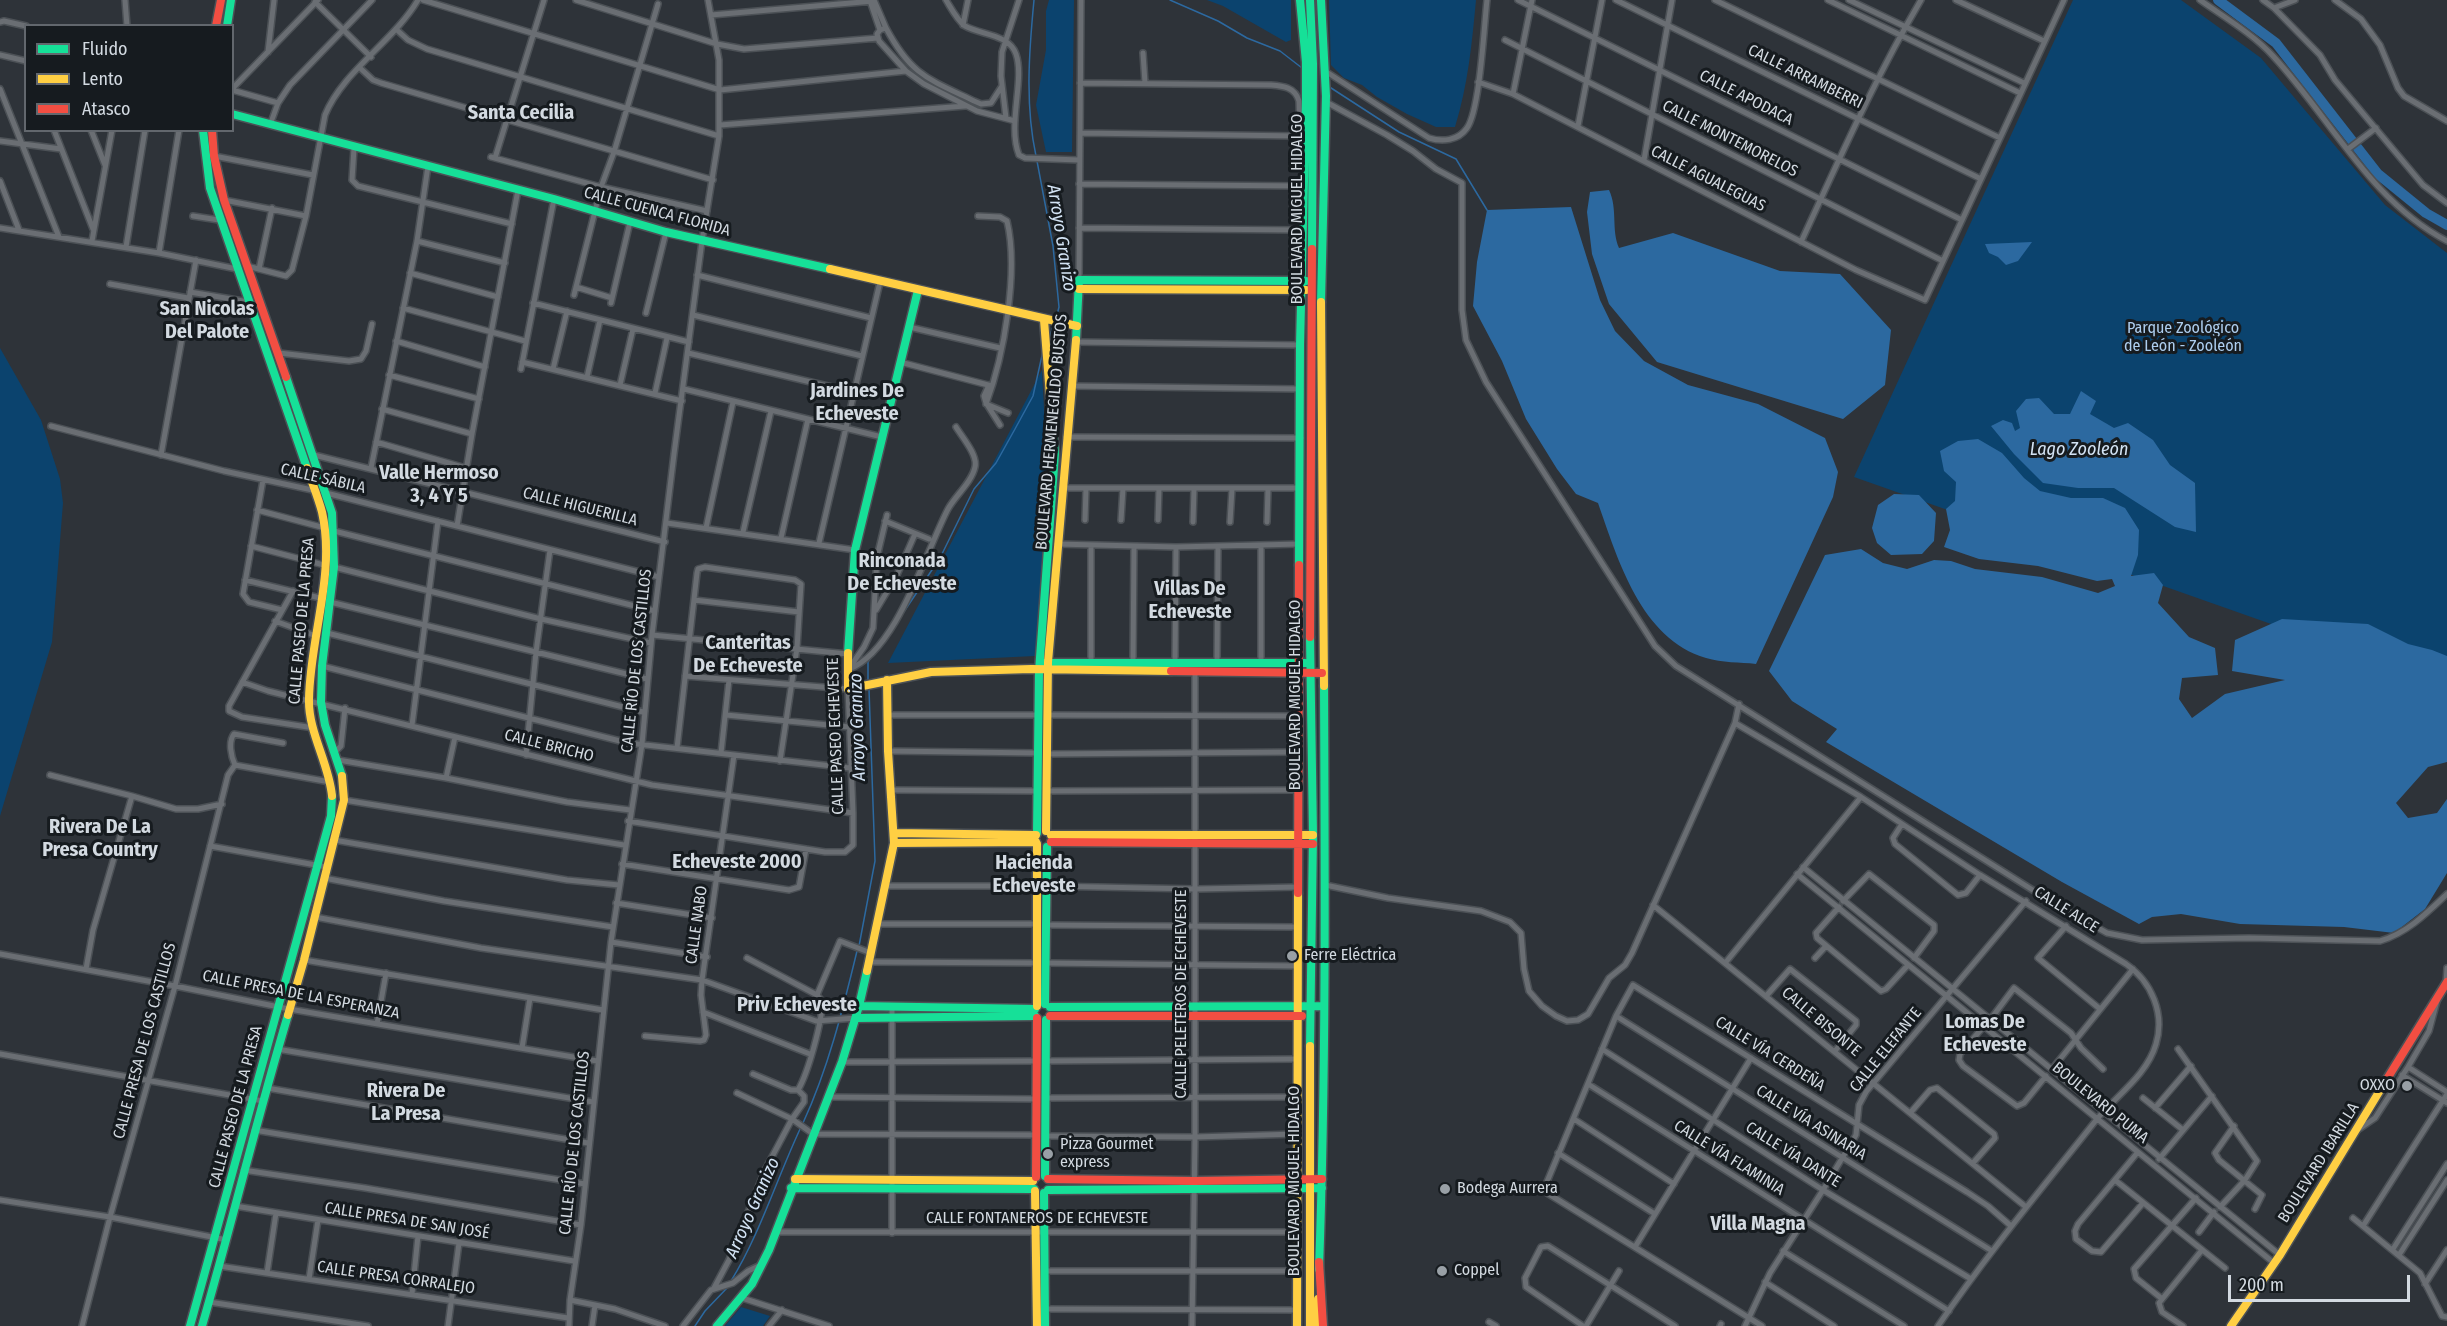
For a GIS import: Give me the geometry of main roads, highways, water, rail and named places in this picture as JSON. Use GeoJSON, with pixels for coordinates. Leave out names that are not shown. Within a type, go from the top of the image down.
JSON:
{"type":"FeatureCollection","features":[{"type":"Feature","properties":{"kind":"water"},"geometry":{"type":"Polygon","coordinates":[[[1609,190],[1619,248],[1673,233],[1780,271],[1840,274],[1891,330],[1885,385],[1843,419],[1657,362],[1609,304],[1592,254],[1587,212],[1590,192],[1609,190]]]}},
{"type":"Feature","properties":{"kind":"water"},"geometry":{"type":"Polygon","coordinates":[[[1571,207],[1600,300],[1615,331],[1644,361],[1688,385],[1758,404],[1825,438],[1838,472],[1833,497],[1756,664],[1706,658],[1684,648],[1665,634],[1649,616],[1624,572],[1598,503],[1576,494],[1557,469],[1526,419],[1502,361],[1473,306],[1477,262],[1487,210],[1571,207]]]}},
{"type":"Feature","properties":{"kind":"water"},"geometry":{"type":"Polygon","coordinates":[[[2032,242],[2018,261],[2006,265],[1998,257],[1989,253],[1985,244],[2032,242]]]}},
{"type":"Feature","properties":{"kind":"water","name":"Lago Zooleón"},"geometry":{"type":"Polygon","coordinates":[[[2081,391],[2096,401],[2090,414],[2114,428],[2128,423],[2153,440],[2170,465],[2195,483],[2196,532],[2175,527],[2114,488],[2078,488],[2043,483],[2014,454],[1991,426],[2003,420],[2012,423],[2015,431],[2020,428],[2016,411],[2026,399],[2039,398],[2054,414],[2070,414],[2081,391]]]}},
{"type":"Feature","properties":{"kind":"water"},"geometry":{"type":"Polygon","coordinates":[[[1978,439],[2002,453],[2024,478],[2040,491],[2071,498],[2103,498],[2125,508],[2139,530],[2138,555],[2131,576],[2154,573],[2163,585],[2158,603],[2189,637],[2215,648],[2218,675],[2182,678],[2179,699],[2192,718],[2225,694],[2285,680],[2232,671],[2235,640],[2282,619],[2368,624],[2408,644],[2447,656],[2447,762],[2428,767],[2396,803],[2408,818],[2437,813],[2447,799],[2447,873],[2425,909],[2394,933],[2344,927],[2240,924],[2181,914],[2152,917],[2139,924],[2062,882],[1826,742],[1837,729],[1792,701],[1769,671],[1825,555],[1861,549],[1883,563],[1907,569],[1934,560],[1951,561],[1975,569],[2042,577],[2098,593],[2115,586],[2112,579],[2097,581],[2038,566],[1979,559],[1944,547],[1950,530],[1946,509],[1955,501],[1956,482],[1944,471],[1940,451],[1958,441],[1978,439]]]}},
{"type":"Feature","properties":{"kind":"water"},"geometry":{"type":"Polygon","coordinates":[[[1894,494],[1919,495],[1936,513],[1934,541],[1922,554],[1891,555],[1877,543],[1872,528],[1878,505],[1894,494]]]}},
{"type":"Feature","properties":{"kind":"waterway","name":"Arroyo Granizo"},"geometry":{"type":"LineString","coordinates":[[1034,0],[1029,98],[1036,156]]}},
{"type":"Feature","properties":{"kind":"waterway"},"geometry":{"type":"LineString","coordinates":[[1170,0],[1218,21],[1247,38],[1280,51],[1302,68]]}},
{"type":"Feature","properties":{"kind":"waterway"},"geometry":{"type":"LineString","coordinates":[[2218,0],[2276,43],[2378,174],[2426,213],[2447,225]]}},
{"type":"Feature","properties":{"kind":"waterway"},"geometry":{"type":"LineString","coordinates":[[1328,86],[1399,132],[1456,159],[1487,210]]}},
{"type":"Feature","properties":{"kind":"waterway","name":"Arroyo Granizo"},"geometry":{"type":"LineString","coordinates":[[1037,161],[1053,246],[1059,307],[1056,319]]}},
{"type":"Feature","properties":{"kind":"waterway","name":"Arroyo Granizo"},"geometry":{"type":"LineString","coordinates":[[1050,336],[1054,323]]}},
{"type":"Feature","properties":{"kind":"waterway","name":"Arroyo Granizo"},"geometry":{"type":"LineString","coordinates":[[899,619],[940,558],[974,489],[996,463],[1033,396],[1043,351]]}},
{"type":"Feature","properties":{"kind":"waterway","name":"Arroyo Granizo"},"geometry":{"type":"LineString","coordinates":[[868,681],[868,662],[871,657]]}},
{"type":"Feature","properties":{"kind":"waterway","name":"Arroyo Granizo"},"geometry":{"type":"LineString","coordinates":[[859,946],[875,861],[869,689]]}},
{"type":"Feature","properties":{"kind":"waterway","name":"Arroyo Granizo"},"geometry":{"type":"LineString","coordinates":[[803,1123],[827,1060],[857,951]]}},
{"type":"Feature","properties":{"kind":"waterway","name":"Arroyo Granizo"},"geometry":{"type":"LineString","coordinates":[[731,1281],[760,1225],[801,1127]]}},
{"type":"Feature","properties":{"kind":"waterway","name":"Arroyo Granizo"},"geometry":{"type":"LineString","coordinates":[[695,1326],[705,1311],[727,1288]]}},
{"type":"Feature","properties":{"kind":"place","name":"Ferre Eléctrica"},"geometry":{"type":"Point","coordinates":[1292,956]}},
{"type":"Feature","properties":{"kind":"place","name":"OXXO"},"geometry":{"type":"Point","coordinates":[2407,1086]}},
{"type":"Feature","properties":{"kind":"place","name":"Pizza Gourmet express"},"geometry":{"type":"Point","coordinates":[1048,1154]}},
{"type":"Feature","properties":{"kind":"place","name":"Bodega Aurrera"},"geometry":{"type":"Point","coordinates":[1445,1189]}},
{"type":"Feature","properties":{"kind":"place","name":"Coppel"},"geometry":{"type":"Point","coordinates":[1442,1271]}},
{"type":"Feature","properties":{"kind":"district","name":"Santa Cecilia"},"geometry":{"type":"Point","coordinates":[521,113]}},
{"type":"Feature","properties":{"kind":"district","name":"San Nicolas Del Palote"},"geometry":{"type":"Point","coordinates":[207,320]}},
{"type":"Feature","properties":{"kind":"district","name":"Jardines De Echeveste"},"geometry":{"type":"Point","coordinates":[857,402]}},
{"type":"Feature","properties":{"kind":"district","name":"Valle Hermoso 3, 4 Y 5"},"geometry":{"type":"Point","coordinates":[439,484]}},
{"type":"Feature","properties":{"kind":"district","name":"Rinconada De Echeveste"},"geometry":{"type":"Point","coordinates":[902,572]}},
{"type":"Feature","properties":{"kind":"district","name":"Villas De Echeveste"},"geometry":{"type":"Point","coordinates":[1190,600]}},
{"type":"Feature","properties":{"kind":"district","name":"Canteritas De Echeveste"},"geometry":{"type":"Point","coordinates":[748,654]}},
{"type":"Feature","properties":{"kind":"district","name":"Rivera De La Presa Country"},"geometry":{"type":"Point","coordinates":[100,838]}},
{"type":"Feature","properties":{"kind":"district","name":"Echeveste 2000"},"geometry":{"type":"Point","coordinates":[737,862]}},
{"type":"Feature","properties":{"kind":"district","name":"Hacienda Echeveste"},"geometry":{"type":"Point","coordinates":[1034,874]}},
{"type":"Feature","properties":{"kind":"district","name":"Priv Echeveste"},"geometry":{"type":"Point","coordinates":[797,1005]}},
{"type":"Feature","properties":{"kind":"district","name":"Lomas De Echeveste"},"geometry":{"type":"Point","coordinates":[1985,1034]}},
{"type":"Feature","properties":{"kind":"district","name":"Rivera De La Presa"},"geometry":{"type":"Point","coordinates":[406,1102]}},
{"type":"Feature","properties":{"kind":"district","name":"Villa Magna"},"geometry":{"type":"Point","coordinates":[1758,1224]}},
{"type":"Feature","properties":{"kind":"park label","name":"Parque Zoológico de León - Zooleón"},"geometry":{"type":"Point","coordinates":[2183,338]}}]}
